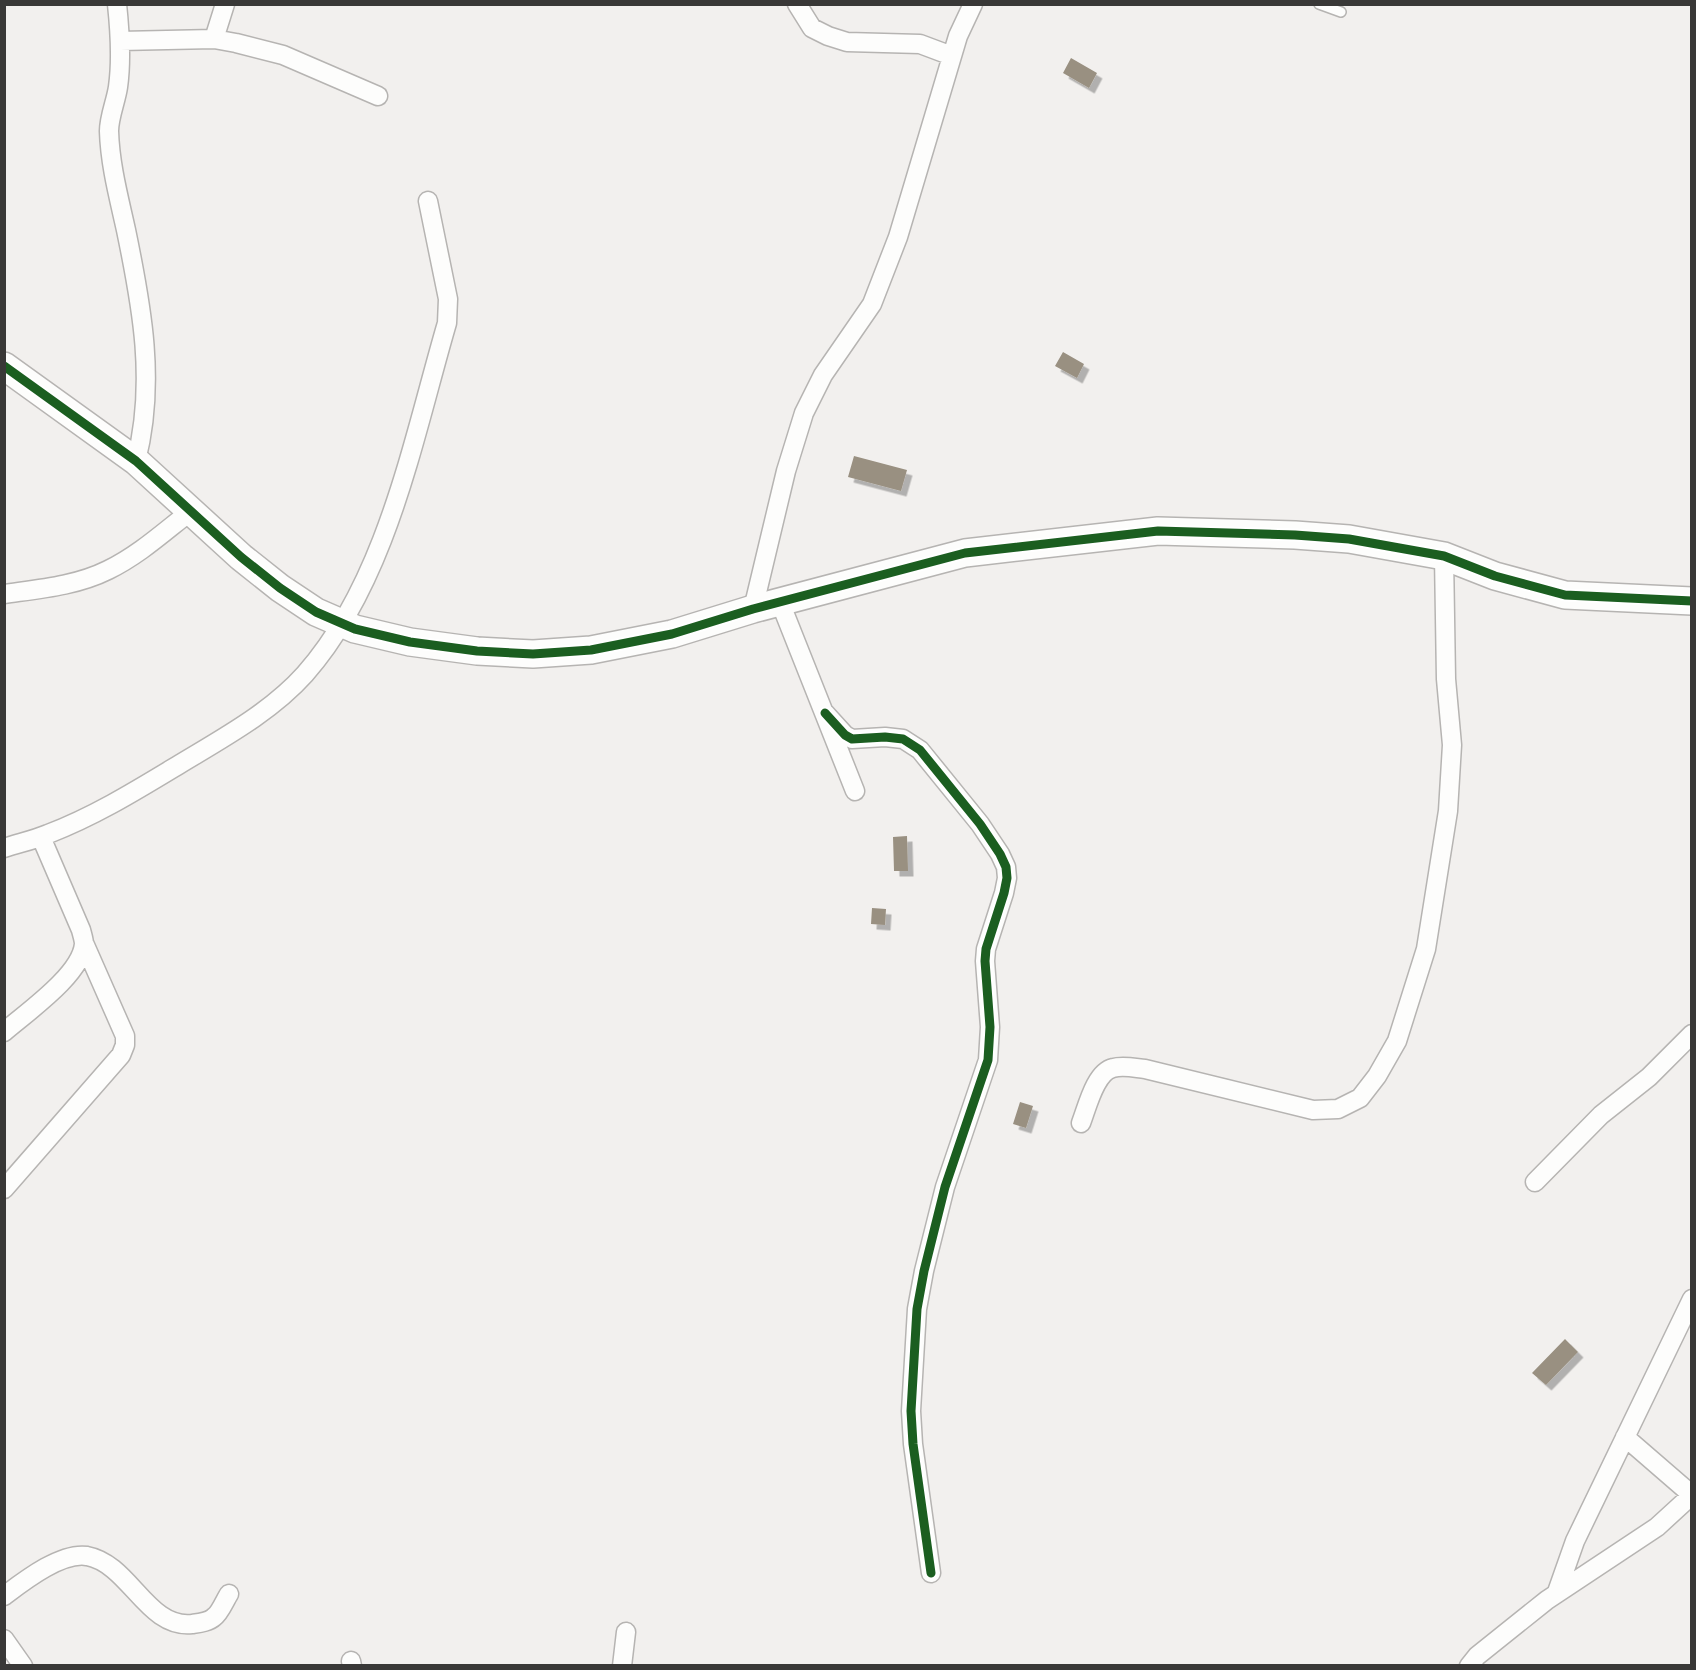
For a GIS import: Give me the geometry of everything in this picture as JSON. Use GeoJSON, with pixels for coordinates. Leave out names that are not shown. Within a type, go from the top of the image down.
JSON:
{"type":"FeatureCollection","features":[{"type":"Feature","properties":{"kind":"street"},"geometry":{"type":"LineString","coordinates":[[117,4],[120,42],[118,85],[109,129],[112,163],[142,310],[145,347],[144,431],[136,461]]}},
{"type":"Feature","properties":{"kind":"street"},"geometry":{"type":"LineString","coordinates":[[214,39],[225,4]]}},
{"type":"Feature","properties":{"kind":"street"},"geometry":{"type":"LineString","coordinates":[[797,4],[812,28],[828,36],[847,42],[920,44],[952,56]]}},
{"type":"Feature","properties":{"kind":"street"},"geometry":{"type":"LineString","coordinates":[[753,609],[786,471],[804,413],[823,375],[872,304],[898,237],[958,36],[973,4]]}},
{"type":"Feature","properties":{"kind":"street"},"geometry":{"type":"LineString","coordinates":[[120,42],[214,39],[283,56],[378,96]]}},
{"type":"Feature","properties":{"kind":"street"},"geometry":{"type":"LineString","coordinates":[[4,848],[41,837],[88,817],[240,727],[271,705],[304,674],[342,624],[375,556],[402,480],[447,324],[448,299],[428,201]]}},
{"type":"Feature","properties":{"kind":"street"},"geometry":{"type":"LineString","coordinates":[[4,366],[136,461],[241,557],[280,588],[316,612],[342,624],[410,642],[477,651],[533,654],[591,650],[672,634],[753,609],[965,553],[1158,531],[1349,539],[1444,556],[1495,576],[1565,595],[1692,601]]}},
{"type":"Feature","properties":{"kind":"street"},"geometry":{"type":"LineString","coordinates":[[4,594],[57,586],[107,570],[130,558],[191,511]]}},
{"type":"Feature","properties":{"kind":"street"},"geometry":{"type":"LineString","coordinates":[[1081,1123],[1097,1081],[1110,1068],[1126,1066],[1146,1069],[1313,1110],[1338,1109],[1360,1098],[1377,1076],[1397,1041],[1426,949],[1448,811],[1452,745],[1446,679],[1444,556]]}},
{"type":"Feature","properties":{"kind":"street"},"geometry":{"type":"LineString","coordinates":[[780,602],[855,791]]}},
{"type":"Feature","properties":{"kind":"street"},"geometry":{"type":"LineString","coordinates":[[825,712],[852,739],[885,737],[903,740],[920,750],[980,824],[1006,867],[1007,878],[1004,892],[986,949],[990,1027],[988,1060],[945,1188],[917,1309],[911,1411],[913,1444],[931,1573]]}},
{"type":"Feature","properties":{"kind":"street"},"geometry":{"type":"LineString","coordinates":[[4,1189],[121,1055],[125,1045],[125,1036],[84,944],[81,930],[41,837]]}},
{"type":"Feature","properties":{"kind":"street"},"geometry":{"type":"LineString","coordinates":[[4,1032],[53,990],[71,970],[84,944]]}},
{"type":"Feature","properties":{"kind":"street"},"geometry":{"type":"LineString","coordinates":[[1535,1182],[1602,1115],[1649,1077],[1692,1034]]}},
{"type":"Feature","properties":{"kind":"street"},"geometry":{"type":"LineString","coordinates":[[1557,1592],[1575,1541],[1692,1299]]}},
{"type":"Feature","properties":{"kind":"street"},"geometry":{"type":"LineString","coordinates":[[1469,1665],[1477,1656],[1557,1592],[1658,1527],[1692,1495],[1625,1437]]}},
{"type":"Feature","properties":{"kind":"street"},"geometry":{"type":"LineString","coordinates":[[4,1596],[61,1560],[87,1556],[111,1566],[162,1617],[174,1623],[200,1623],[215,1617],[229,1593]]}},
{"type":"Feature","properties":{"kind":"street"},"geometry":{"type":"LineString","coordinates":[[622,1665],[626,1632]]}},
{"type":"Feature","properties":{"kind":"street"},"geometry":{"type":"LineString","coordinates":[[4,1639],[23,1665]]}},
{"type":"Feature","properties":{"kind":"lane"},"geometry":{"type":"LineString","coordinates":[[1319,4],[1341,12]]}},
{"type":"Feature","properties":{"kind":"building"},"geometry":{"type":"Polygon","coordinates":[[[1071,58],[1097,73],[1089,88],[1063,73],[1071,58]]]}},
{"type":"Feature","properties":{"kind":"building"},"geometry":{"type":"Polygon","coordinates":[[[1063,352],[1084,364],[1077,378],[1055,366],[1063,352]]]}},
{"type":"Feature","properties":{"kind":"building"},"geometry":{"type":"Polygon","coordinates":[[[854,456],[907,470],[901,491],[848,477],[854,456]]]}},
{"type":"Feature","properties":{"kind":"building"},"geometry":{"type":"Polygon","coordinates":[[[907,836],[908,871],[894,871],[893,837],[907,836]]]}},
{"type":"Feature","properties":{"kind":"building"},"geometry":{"type":"Polygon","coordinates":[[[872,908],[886,909],[885,925],[871,924],[872,908]]]}},
{"type":"Feature","properties":{"kind":"building"},"geometry":{"type":"Polygon","coordinates":[[[1020,1102],[1033,1106],[1026,1128],[1013,1124],[1020,1102]]]}},
{"type":"Feature","properties":{"kind":"building"},"geometry":{"type":"Polygon","coordinates":[[[1565,1339],[1578,1352],[1546,1385],[1532,1373],[1565,1339]]]}},
{"type":"Feature","properties":{"kind":"cycle path"},"geometry":{"type":"LineString","coordinates":[[4,366],[136,461],[241,557],[280,588],[316,612],[355,629],[410,642],[477,651],[533,654],[591,650],[672,634],[753,609],[965,553],[1158,531],[1349,539],[1444,556],[1495,576],[1565,595],[1692,601]]}},
{"type":"Feature","properties":{"kind":"cycle path"},"geometry":{"type":"LineString","coordinates":[[825,713],[845,735],[852,739],[885,737],[903,739],[920,750],[980,824],[1006,867],[1007,878],[1004,893],[986,949],[990,1027],[988,1060],[945,1187],[917,1309],[911,1411],[913,1444],[931,1573]]}}]}
